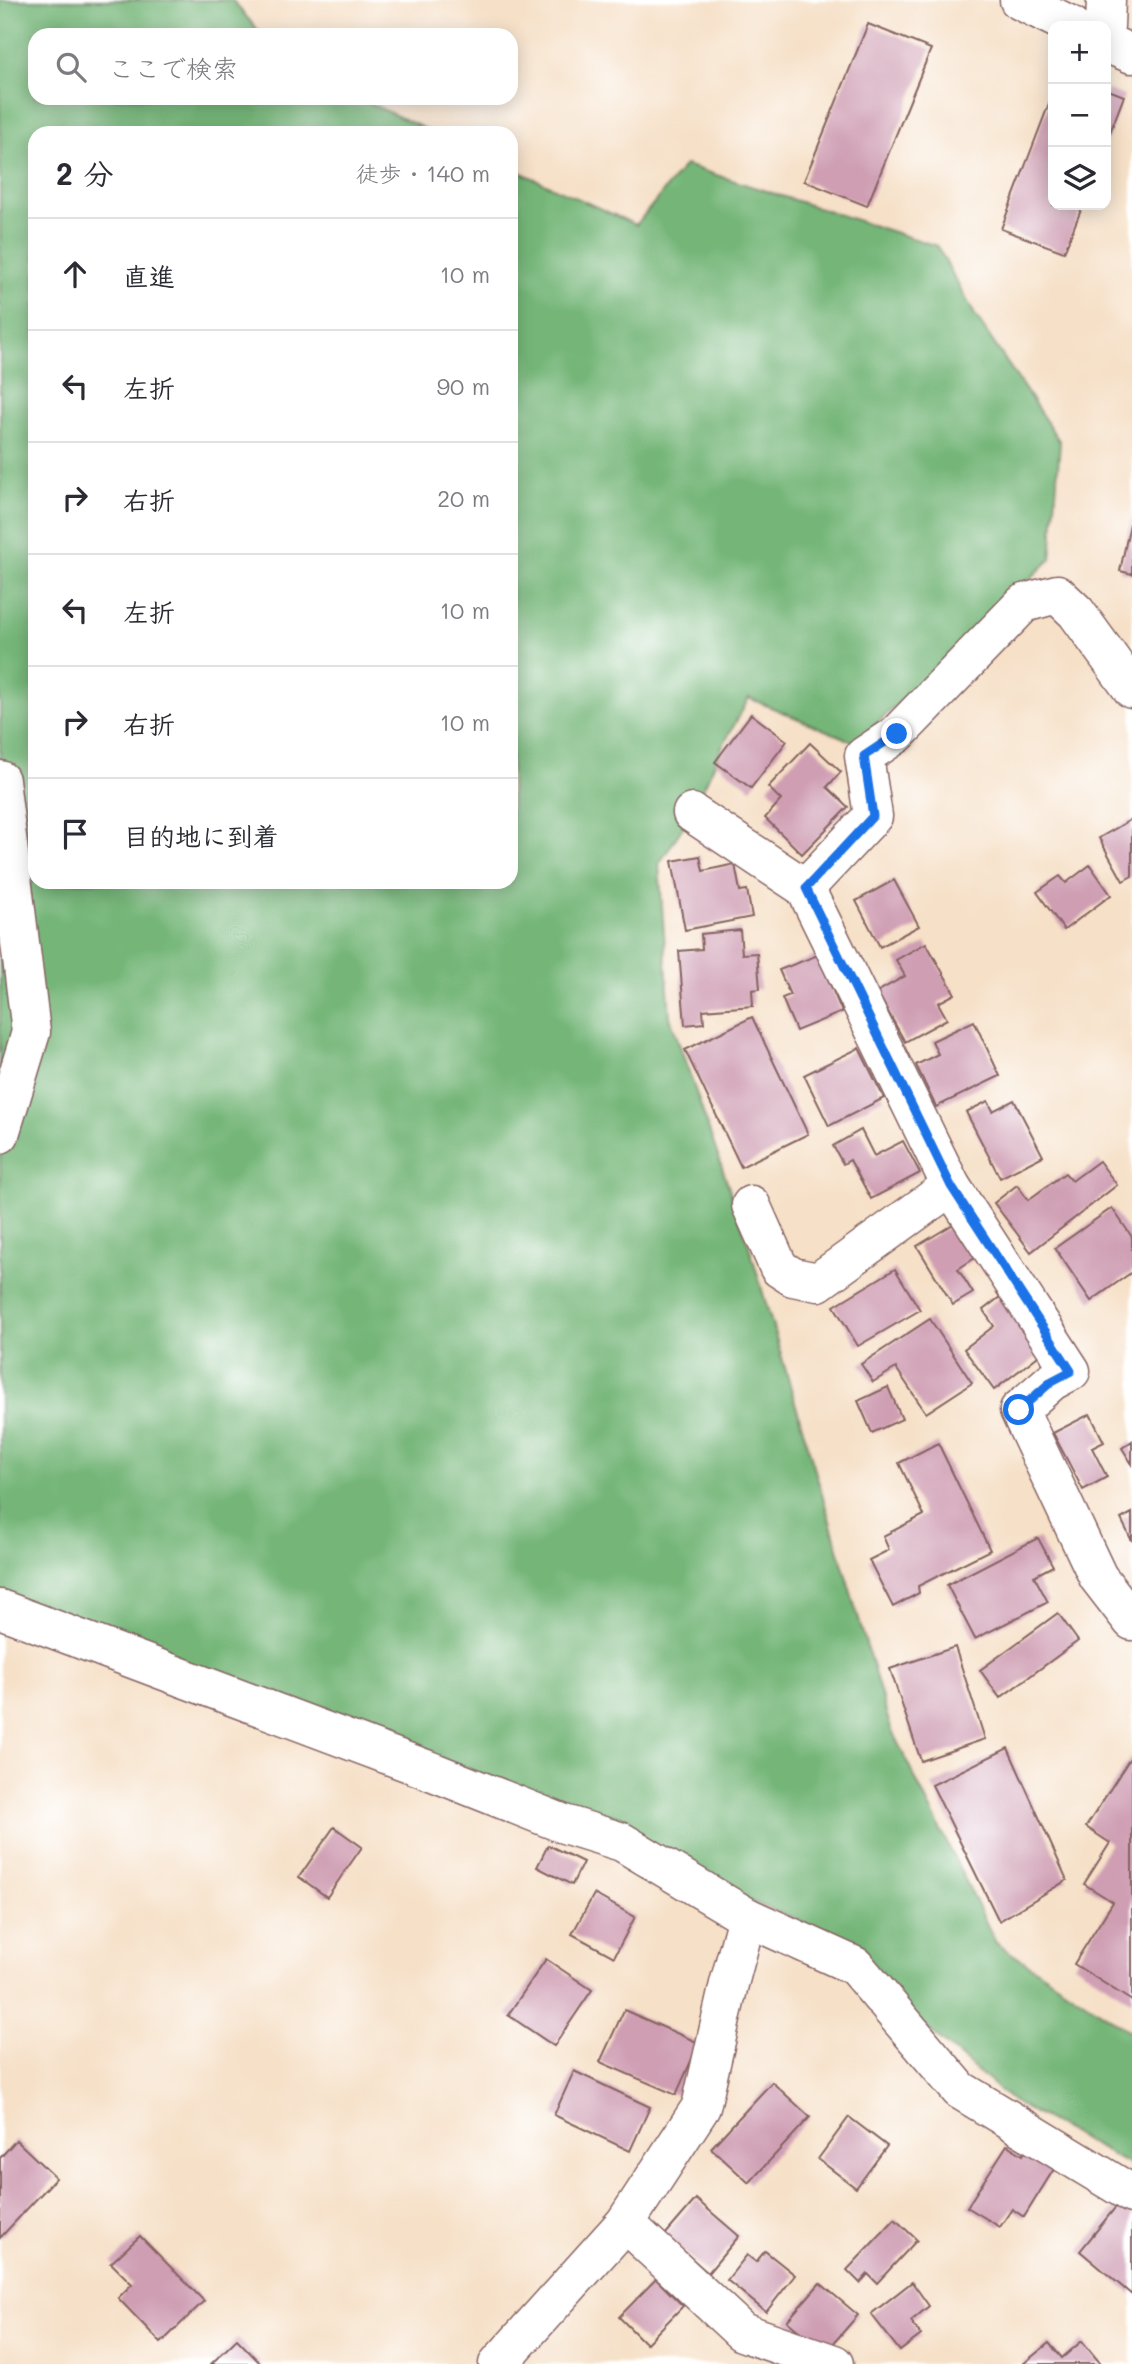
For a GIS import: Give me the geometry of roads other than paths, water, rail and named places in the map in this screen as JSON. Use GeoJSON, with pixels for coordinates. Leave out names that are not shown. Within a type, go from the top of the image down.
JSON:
{"type":"FeatureCollection","features":[{"type":"Feature","properties":{"kind":"street"},"geometry":{"type":"LineString","coordinates":[[1019,0],[1062,21]]}},
{"type":"Feature","properties":{"kind":"street"},"geometry":{"type":"LineString","coordinates":[[1105,21],[1107,0]]}},
{"type":"Feature","properties":{"kind":"street"},"geometry":{"type":"LineString","coordinates":[[1111,45],[1132,54]]}},
{"type":"Feature","properties":{"kind":"street"},"geometry":{"type":"LineString","coordinates":[[806,888],[873,816],[864,756],[897,734],[1024,603],[1057,594],[1076,612],[1132,689]]}},
{"type":"Feature","properties":{"kind":"street"},"geometry":{"type":"LineString","coordinates":[[0,780],[31,1032],[0,1134]]}},
{"type":"Feature","properties":{"kind":"street"},"geometry":{"type":"LineString","coordinates":[[692,813],[806,888],[951,1186],[1071,1371],[1052,1381],[1019,1410],[1098,1577],[1132,1620]]}},
{"type":"Feature","properties":{"kind":"street"},"geometry":{"type":"LineString","coordinates":[[751,1205],[779,1268],[793,1277],[818,1282],[951,1186]]}},
{"type":"Feature","properties":{"kind":"street"},"geometry":{"type":"LineString","coordinates":[[0,1609],[431,1771],[564,1824],[622,1842],[747,1917],[855,1966],[960,2090],[1132,2194]]}},
{"type":"Feature","properties":{"kind":"street"},"geometry":{"type":"LineString","coordinates":[[498,2364],[625,2224],[701,2107],[747,1917]]}},
{"type":"Feature","properties":{"kind":"street"},"geometry":{"type":"LineString","coordinates":[[625,2224],[742,2332],[834,2364]]}}]}
